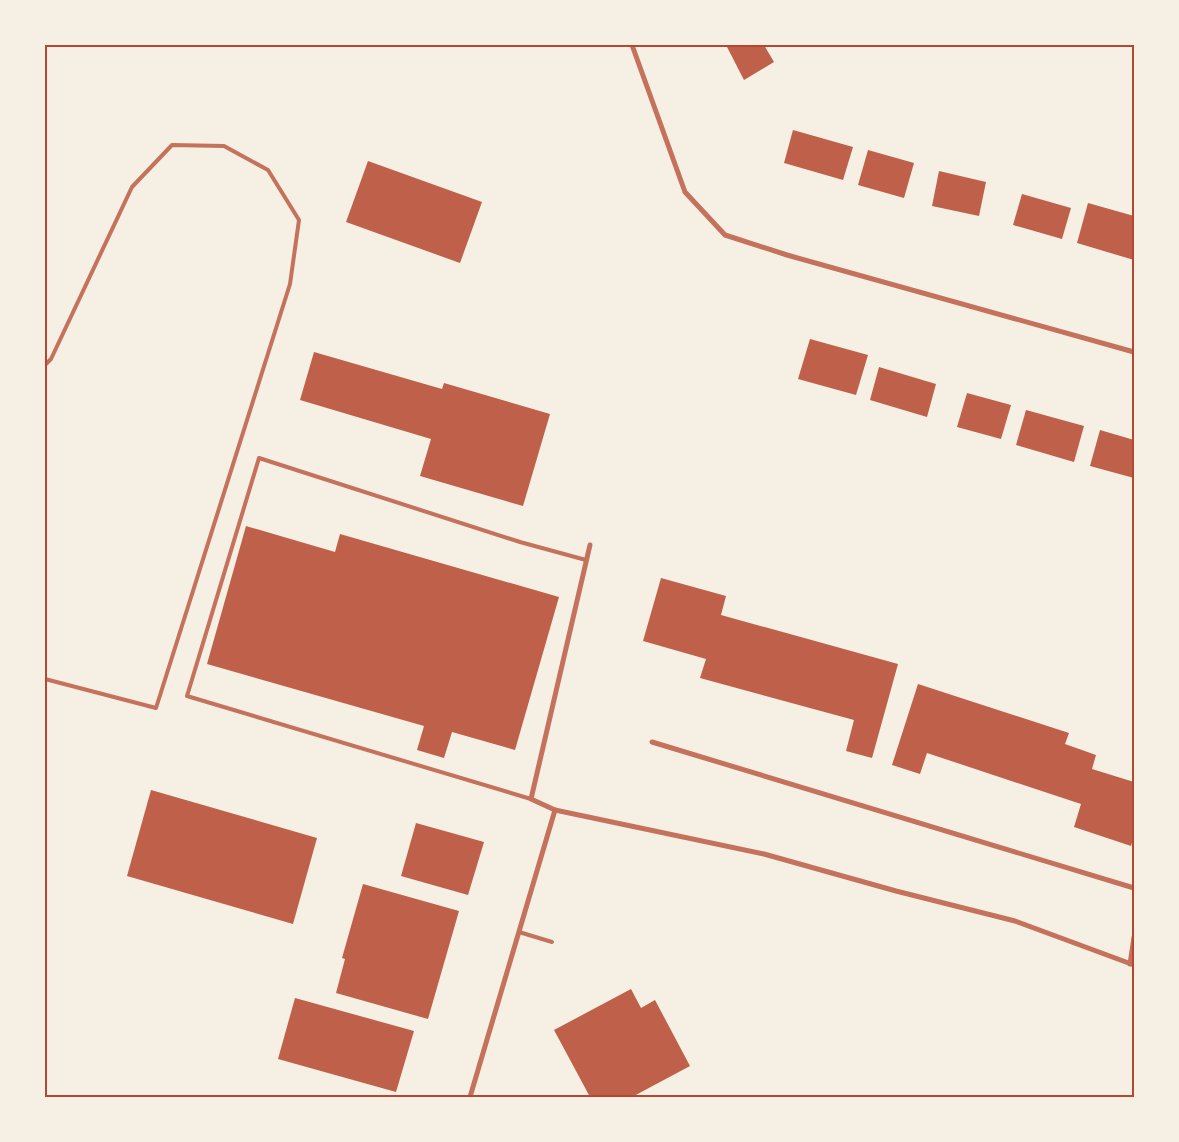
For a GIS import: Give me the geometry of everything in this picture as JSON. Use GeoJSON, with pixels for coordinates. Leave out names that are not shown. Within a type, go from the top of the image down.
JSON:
{"type":"FeatureCollection","features":[{"type":"Feature","properties":{"kind":"street"},"geometry":{"type":"LineString","coordinates":[[632,45],[685,192],[725,235],[787,255],[1134,352]]}},
{"type":"Feature","properties":{"kind":"street"},"geometry":{"type":"LineString","coordinates":[[590,545],[531,799],[555,810],[764,854],[896,891],[1015,921],[1132,965],[1134,938]]}},
{"type":"Feature","properties":{"kind":"street"},"geometry":{"type":"LineString","coordinates":[[652,742],[1134,888]]}},
{"type":"Feature","properties":{"kind":"street"},"geometry":{"type":"LineString","coordinates":[[470,1097],[555,810]]}},
{"type":"Feature","properties":{"kind":"lane"},"geometry":{"type":"LineString","coordinates":[[45,365],[51,359],[132,187],[172,145],[224,146],[268,170],[299,220],[290,284],[156,708],[45,679]]}},
{"type":"Feature","properties":{"kind":"lane"},"geometry":{"type":"LineString","coordinates":[[531,799],[187,696],[259,458],[520,542],[586,560]]}},
{"type":"Feature","properties":{"kind":"lane"},"geometry":{"type":"LineString","coordinates":[[519,932],[552,942]]}},
{"type":"Feature","properties":{"kind":"building"},"geometry":{"type":"Polygon","coordinates":[[[726,45],[764,45],[774,62],[744,80],[726,45]]]}},
{"type":"Feature","properties":{"kind":"building"},"geometry":{"type":"Polygon","coordinates":[[[793,130],[853,147],[843,180],[784,163],[793,130]]]}},
{"type":"Feature","properties":{"kind":"building"},"geometry":{"type":"Polygon","coordinates":[[[868,150],[914,163],[904,198],[858,185],[868,150]]]}},
{"type":"Feature","properties":{"kind":"building"},"geometry":{"type":"Polygon","coordinates":[[[368,161],[482,202],[460,263],[346,222],[368,161]]]}},
{"type":"Feature","properties":{"kind":"building"},"geometry":{"type":"Polygon","coordinates":[[[939,171],[986,182],[979,216],[932,206],[939,171]]]}},
{"type":"Feature","properties":{"kind":"building"},"geometry":{"type":"Polygon","coordinates":[[[1022,194],[1071,208],[1062,239],[1013,225],[1022,194]]]}},
{"type":"Feature","properties":{"kind":"building"},"geometry":{"type":"Polygon","coordinates":[[[1088,203],[1134,216],[1134,260],[1077,243],[1088,203]]]}},
{"type":"Feature","properties":{"kind":"building"},"geometry":{"type":"Polygon","coordinates":[[[810,339],[868,355],[856,395],[798,379],[810,339]]]}},
{"type":"Feature","properties":{"kind":"building"},"geometry":{"type":"Polygon","coordinates":[[[314,352],[442,389],[444,383],[550,414],[523,506],[420,476],[431,439],[300,400],[314,352]]]}},
{"type":"Feature","properties":{"kind":"building"},"geometry":{"type":"Polygon","coordinates":[[[879,367],[936,384],[927,417],[870,400],[879,367]]]}},
{"type":"Feature","properties":{"kind":"building"},"geometry":{"type":"Polygon","coordinates":[[[967,393],[1011,405],[1001,439],[957,427],[967,393]]]}},
{"type":"Feature","properties":{"kind":"building"},"geometry":{"type":"Polygon","coordinates":[[[1026,410],[1084,426],[1074,462],[1016,445],[1026,410]]]}},
{"type":"Feature","properties":{"kind":"building"},"geometry":{"type":"Polygon","coordinates":[[[1100,430],[1134,440],[1134,478],[1090,466],[1100,430]]]}},
{"type":"Feature","properties":{"kind":"building"},"geometry":{"type":"Polygon","coordinates":[[[246,526],[335,552],[340,534],[559,597],[515,750],[452,732],[444,758],[417,750],[424,726],[207,664],[246,526]]]}},
{"type":"Feature","properties":{"kind":"building"},"geometry":{"type":"Polygon","coordinates":[[[661,578],[726,596],[721,615],[898,664],[872,758],[846,751],[854,720],[700,678],[706,659],[643,641],[661,578]]]}},
{"type":"Feature","properties":{"kind":"building"},"geometry":{"type":"Polygon","coordinates":[[[918,684],[1069,733],[1065,744],[1096,755],[1092,769],[1134,782],[1134,836],[1131,846],[1074,827],[1081,804],[927,753],[920,774],[892,765],[918,684]]]}},
{"type":"Feature","properties":{"kind":"building"},"geometry":{"type":"Polygon","coordinates":[[[151,790],[317,838],[293,924],[127,876],[151,790]]]}},
{"type":"Feature","properties":{"kind":"building"},"geometry":{"type":"Polygon","coordinates":[[[416,823],[484,842],[468,895],[401,876],[416,823]]]}},
{"type":"Feature","properties":{"kind":"building"},"geometry":{"type":"Polygon","coordinates":[[[363,884],[459,911],[428,1019],[336,993],[345,959],[342,958],[363,884]]]}},
{"type":"Feature","properties":{"kind":"building"},"geometry":{"type":"Polygon","coordinates":[[[631,989],[641,1008],[655,1000],[690,1066],[632,1097],[590,1097],[554,1030],[631,989]]]}},
{"type":"Feature","properties":{"kind":"building"},"geometry":{"type":"Polygon","coordinates":[[[295,998],[414,1031],[396,1092],[278,1059],[295,998]]]}}]}
